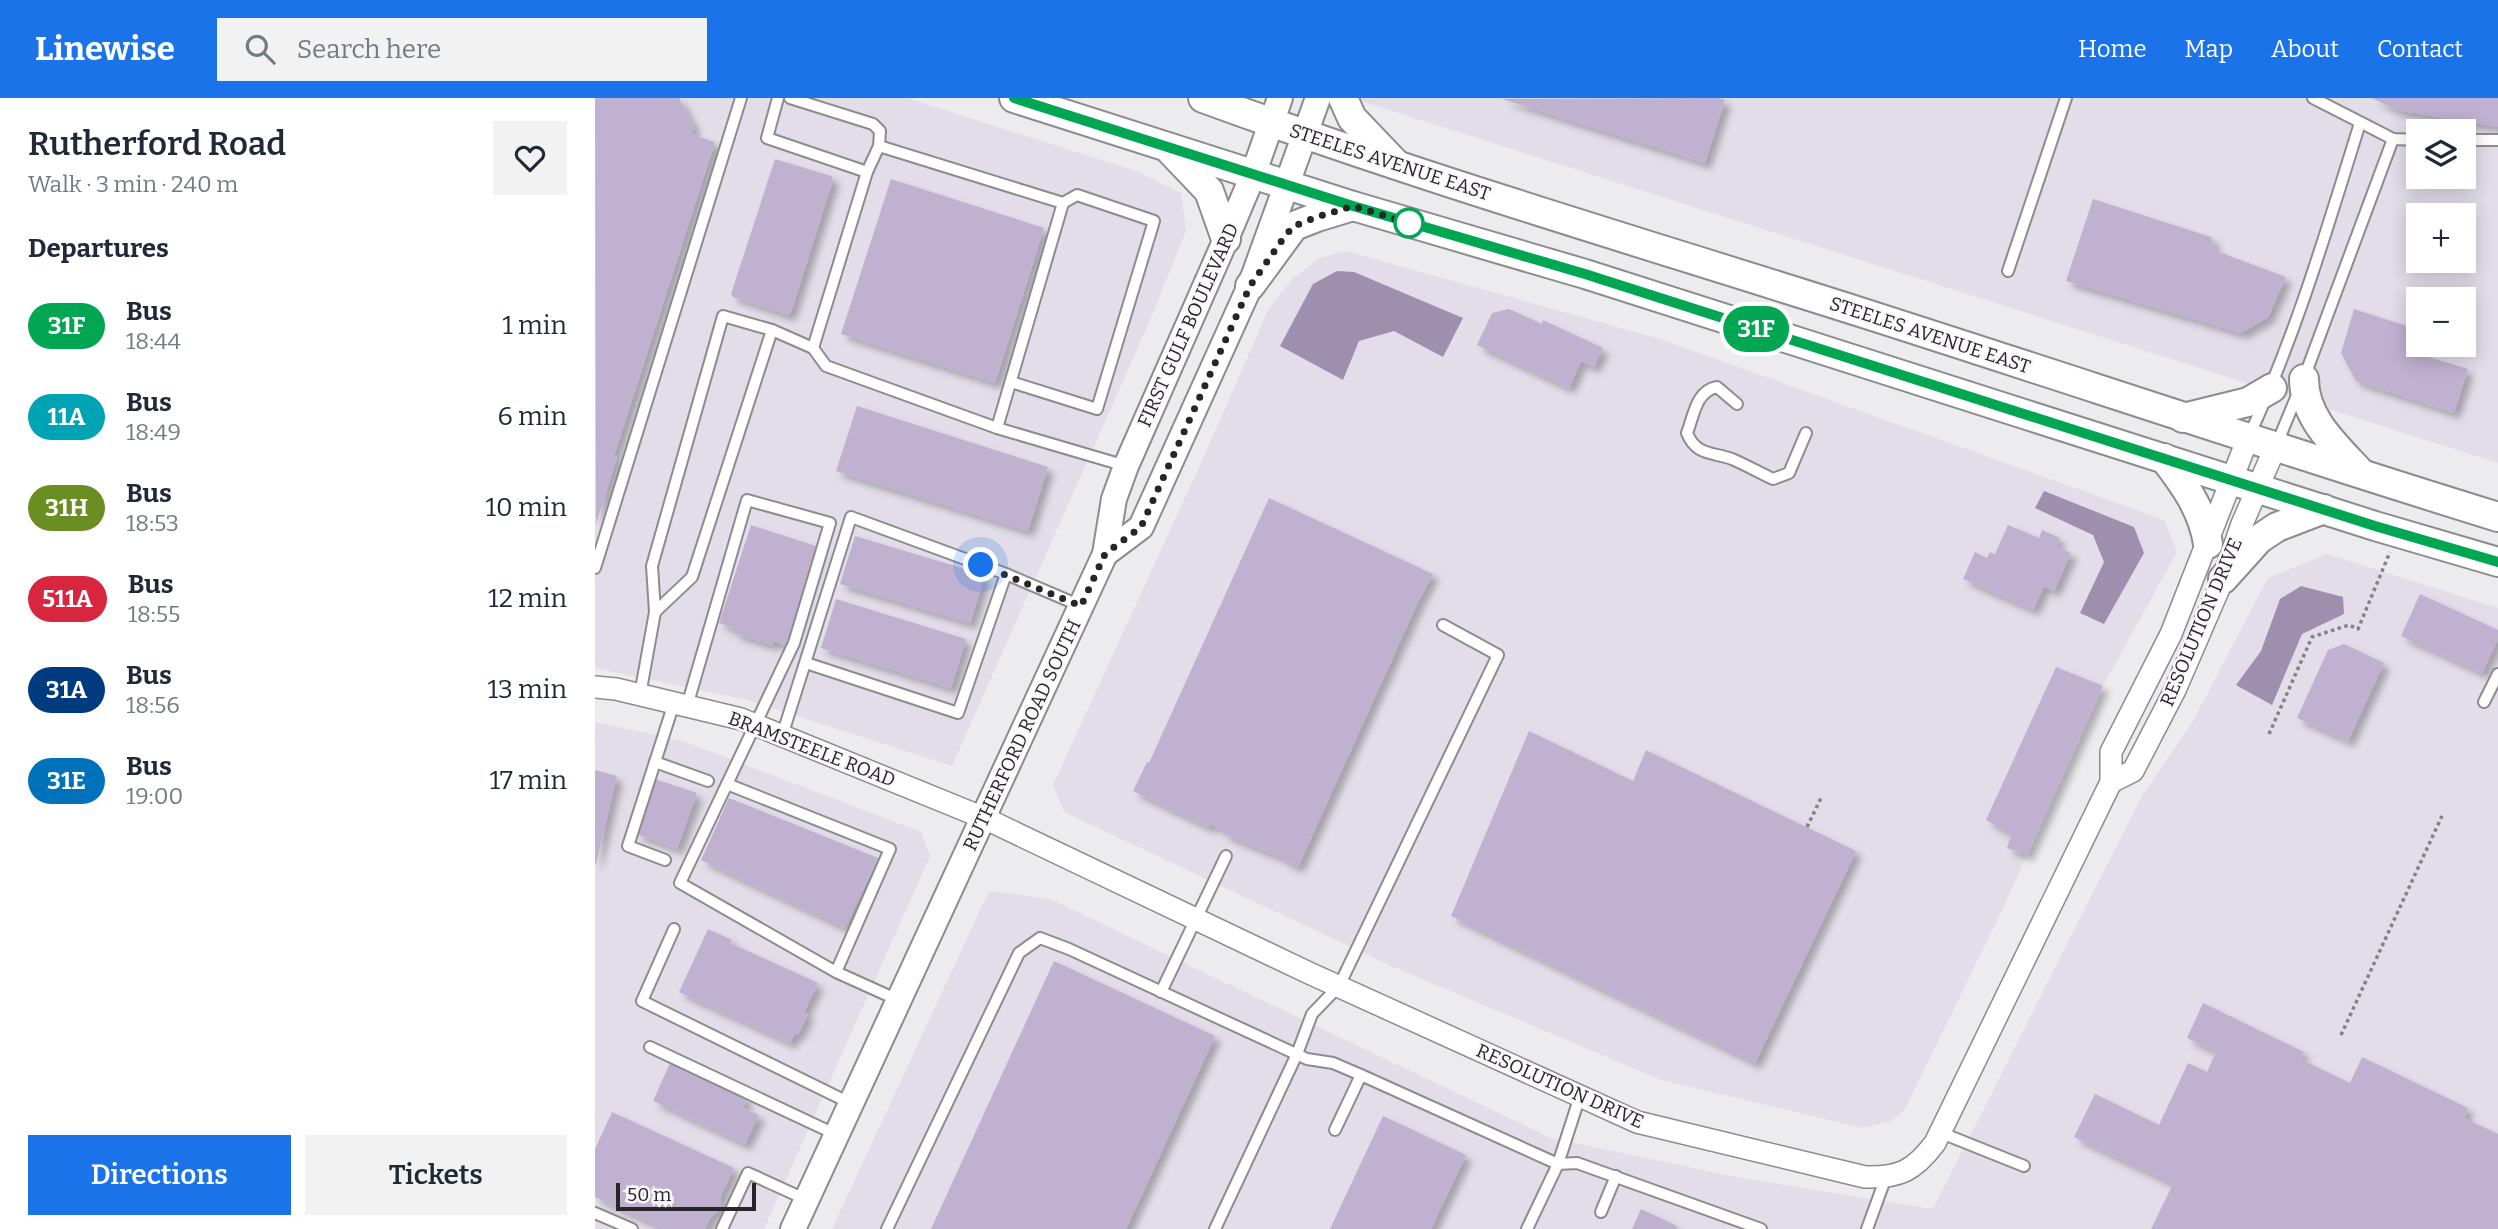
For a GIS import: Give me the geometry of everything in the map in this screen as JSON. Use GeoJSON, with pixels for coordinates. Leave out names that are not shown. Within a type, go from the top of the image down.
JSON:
{"type":"FeatureCollection","features":[{"type":"Feature","properties":{"kind":"main road"},"geometry":{"type":"LineString","coordinates":[[1014,98],[1353,206],[1585,274],[2498,562]]}},
{"type":"Feature","properties":{"kind":"main road","name":"STEELES AVENUE EAST"},"geometry":{"type":"LineString","coordinates":[[1203,98],[1275,110],[1304,134],[1397,165],[2275,448],[2498,517]]}},
{"type":"Feature","properties":{"kind":"main road"},"geometry":{"type":"LineString","coordinates":[[1343,98],[1352,118],[1397,165]]}},
{"type":"Feature","properties":{"kind":"main road"},"geometry":{"type":"LineString","coordinates":[[1167,147],[1209,191],[1226,239]]}},
{"type":"Feature","properties":{"kind":"main road"},"geometry":{"type":"LineString","coordinates":[[1250,286],[1294,226],[1353,206]]}},
{"type":"Feature","properties":{"kind":"main road"},"geometry":{"type":"LineString","coordinates":[[2304,379],[2304,394],[2320,429],[2362,474]]}},
{"type":"Feature","properties":{"kind":"main road"},"geometry":{"type":"LineString","coordinates":[[2183,418],[2248,402],[2271,388]]}},
{"type":"Feature","properties":{"kind":"main road"},"geometry":{"type":"LineString","coordinates":[[2164,458],[2187,489],[2206,524],[2208,544]]}},
{"type":"Feature","properties":{"kind":"main road"},"geometry":{"type":"LineString","coordinates":[[2223,579],[2259,540],[2274,528],[2324,509]]}},
{"type":"Feature","properties":{"kind":"street"},"geometry":{"type":"LineString","coordinates":[[1304,134],[1318,98]]}},
{"type":"Feature","properties":{"kind":"street","name":"FIRST GULF BOULEVARD"},"geometry":{"type":"LineString","coordinates":[[1105,554],[1114,499],[1126,466],[1226,239],[1253,174],[1275,110]]}},
{"type":"Feature","properties":{"kind":"street","name":"RUTHERFORD ROAD SOUTH"},"geometry":{"type":"LineString","coordinates":[[793,1229],[1105,554],[1141,527],[1250,286],[1304,134]]}},
{"type":"Feature","properties":{"kind":"street","name":"RESOLUTION DRIVE"},"geometry":{"type":"LineString","coordinates":[[2111,782],[2133,771],[2175,690],[2223,579],[2242,524],[2248,438]]}},
{"type":"Feature","properties":{"kind":"street","name":"RESOLUTION DRIVE"},"geometry":{"type":"LineString","coordinates":[[984,818],[1339,986],[1637,1122],[1865,1177],[1886,1177],[1905,1172],[1922,1160],[1940,1132],[2111,782],[2111,752],[2171,634],[2208,544],[2245,484],[2275,448]]}},
{"type":"Feature","properties":{"kind":"street","name":"BRAMSTEELE ROAD"},"geometry":{"type":"LineString","coordinates":[[595,687],[741,719],[984,818]]}},
{"type":"Feature","properties":{"kind":"lane"},"geometry":{"type":"LineString","coordinates":[[595,568],[741,98]]}},
{"type":"Feature","properties":{"kind":"lane"},"geometry":{"type":"LineString","coordinates":[[778,98],[767,138],[867,172]]}},
{"type":"Feature","properties":{"kind":"lane"},"geometry":{"type":"LineString","coordinates":[[790,98],[873,124],[880,131],[879,146],[867,172],[813,348]]}},
{"type":"Feature","properties":{"kind":"lane"},"geometry":{"type":"LineString","coordinates":[[2008,271],[2066,98]]}},
{"type":"Feature","properties":{"kind":"lane"},"geometry":{"type":"LineString","coordinates":[[2313,98],[2393,139],[2406,140]]}},
{"type":"Feature","properties":{"kind":"lane"},"geometry":{"type":"LineString","coordinates":[[2248,438],[2271,388],[2303,302],[2360,123]]}},
{"type":"Feature","properties":{"kind":"lane"},"geometry":{"type":"LineString","coordinates":[[2275,448],[2304,379],[2393,139]]}},
{"type":"Feature","properties":{"kind":"lane"},"geometry":{"type":"LineString","coordinates":[[2476,140],[2498,140]]}},
{"type":"Feature","properties":{"kind":"lane"},"geometry":{"type":"LineString","coordinates":[[879,146],[1063,204]]}},
{"type":"Feature","properties":{"kind":"lane"},"geometry":{"type":"LineString","coordinates":[[997,428],[1063,204],[1077,195],[1154,221],[1097,409],[1011,382]]}},
{"type":"Feature","properties":{"kind":"lane"},"geometry":{"type":"LineString","coordinates":[[640,695],[655,612],[652,566],[723,316],[772,330],[813,348],[826,366],[997,428],[1126,466]]}},
{"type":"Feature","properties":{"kind":"lane"},"geometry":{"type":"LineString","coordinates":[[655,612],[692,577],[772,330]]}},
{"type":"Feature","properties":{"kind":"lane"},"geometry":{"type":"LineString","coordinates":[[1737,404],[1717,387],[1702,394],[1687,433],[1697,449],[1705,454],[1731,459],[1773,479],[1789,473],[1806,433]]}},
{"type":"Feature","properties":{"kind":"lane"},"geometry":{"type":"LineString","coordinates":[[665,860],[628,846],[655,762],[680,704],[747,500],[830,523],[797,636],[680,883],[836,972],[900,1001]]}},
{"type":"Feature","properties":{"kind":"lane"},"geometry":{"type":"LineString","coordinates":[[782,736],[851,517],[1006,574],[1081,606]]}},
{"type":"Feature","properties":{"kind":"lane"},"geometry":{"type":"LineString","coordinates":[[806,663],[958,713],[1006,574]]}},
{"type":"Feature","properties":{"kind":"lane"},"geometry":{"type":"LineString","coordinates":[[1215,1229],[1297,1054],[1312,1014],[1339,986],[1498,656],[1443,625]]}},
{"type":"Feature","properties":{"kind":"lane"},"geometry":{"type":"LineString","coordinates":[[2484,702],[2498,674]]}},
{"type":"Feature","properties":{"kind":"lane"},"geometry":{"type":"LineString","coordinates":[[655,762],[708,781]]}},
{"type":"Feature","properties":{"kind":"lane"},"geometry":{"type":"LineString","coordinates":[[727,784],[890,849],[836,972]]}},
{"type":"Feature","properties":{"kind":"lane"},"geometry":{"type":"LineString","coordinates":[[1161,992],[1226,856]]}},
{"type":"Feature","properties":{"kind":"lane"},"geometry":{"type":"LineString","coordinates":[[674,929],[642,1001],[852,1104]]}},
{"type":"Feature","properties":{"kind":"lane"},"geometry":{"type":"LineString","coordinates":[[887,1229],[1019,953],[1039,938],[1307,1059],[1333,1063],[1558,1164],[1577,1163],[1761,1229]]}},
{"type":"Feature","properties":{"kind":"lane"},"geometry":{"type":"LineString","coordinates":[[650,1047],[837,1135]]}},
{"type":"Feature","properties":{"kind":"lane"},"geometry":{"type":"LineString","coordinates":[[1335,1130],[1361,1075]]}},
{"type":"Feature","properties":{"kind":"lane"},"geometry":{"type":"LineString","coordinates":[[1527,1229],[1558,1164],[1580,1096]]}},
{"type":"Feature","properties":{"kind":"lane"},"geometry":{"type":"LineString","coordinates":[[1940,1132],[2024,1166]]}},
{"type":"Feature","properties":{"kind":"lane"},"geometry":{"type":"LineString","coordinates":[[722,1229],[748,1173],[807,1200]]}},
{"type":"Feature","properties":{"kind":"lane"},"geometry":{"type":"LineString","coordinates":[[1601,1212],[1616,1176]]}},
{"type":"Feature","properties":{"kind":"lane"},"geometry":{"type":"LineString","coordinates":[[1867,1229],[1886,1177]]}},
{"type":"Feature","properties":{"kind":"lane"},"geometry":{"type":"LineString","coordinates":[[595,1213],[632,1229]]}},
{"type":"Feature","properties":{"kind":"path"},"geometry":{"type":"LineString","coordinates":[[2269,734],[2312,637],[2349,625],[2358,629],[2398,532]]}},
{"type":"Feature","properties":{"kind":"path"},"geometry":{"type":"LineString","coordinates":[[1807,827],[1821,798]]}},
{"type":"Feature","properties":{"kind":"path"},"geometry":{"type":"LineString","coordinates":[[2341,1035],[2442,816]]}},
{"type":"Feature","properties":{"kind":"shaded area"},"geometry":{"type":"Polygon","coordinates":[[[595,98],[907,98],[1139,172],[1181,193],[1186,231],[1150,320],[952,766],[747,700],[595,668],[595,98]]]}},
{"type":"Feature","properties":{"kind":"shaded area"},"geometry":{"type":"Polygon","coordinates":[[[1361,98],[2498,98],[2498,463],[1364,102],[1361,98]]]}},
{"type":"Feature","properties":{"kind":"shaded area"},"geometry":{"type":"Polygon","coordinates":[[[1346,251],[1660,339],[2164,520],[2177,552],[2103,686],[2005,904],[1905,1109],[1891,1121],[1863,1128],[1661,1080],[1389,965],[1064,812],[1053,785],[1269,308],[1293,278],[1320,258],[1346,251]]]}},
{"type":"Feature","properties":{"kind":"shaded area"},"geometry":{"type":"Polygon","coordinates":[[[1337,271],[1354,272],[1463,318],[1443,357],[1394,331],[1359,341],[1343,380],[1280,346],[1313,284],[1337,271]]]}},
{"type":"Feature","properties":{"kind":"shaded area"},"geometry":{"type":"Polygon","coordinates":[[[2044,491],[2134,527],[2144,553],[2104,624],[2080,613],[2104,562],[2093,535],[2035,508],[2044,491]]]}},
{"type":"Feature","properties":{"kind":"shaded area"},"geometry":{"type":"Polygon","coordinates":[[[2327,554],[2498,608],[2498,1229],[832,1229],[989,891],[1050,899],[1551,1138],[1741,1178],[1933,1209],[2143,794],[2192,723],[2268,578],[2327,554]]]}},
{"type":"Feature","properties":{"kind":"shaded area"},"geometry":{"type":"Polygon","coordinates":[[[2301,586],[2343,597],[2344,614],[2302,634],[2272,705],[2236,685],[2261,651],[2280,599],[2301,586]]]}},
{"type":"Feature","properties":{"kind":"shaded area"},"geometry":{"type":"Polygon","coordinates":[[[595,722],[683,741],[921,832],[930,856],[764,1229],[595,1229],[595,722]]]}},
{"type":"Feature","properties":{"kind":"building"},"geometry":{"type":"Polygon","coordinates":[[[595,98],[679,98],[694,127],[691,134],[715,142],[614,456],[617,457],[596,524],[595,98]]]}},
{"type":"Feature","properties":{"kind":"building"},"geometry":{"type":"Polygon","coordinates":[[[2372,98],[2498,98],[2498,127],[2476,123],[2476,119],[2450,119],[2396,110],[2372,98]]]}},
{"type":"Feature","properties":{"kind":"building"},"geometry":{"type":"Polygon","coordinates":[[[1502,99],[1725,100],[1705,163],[1502,99]]]}},
{"type":"Feature","properties":{"kind":"building"},"geometry":{"type":"Polygon","coordinates":[[[775,159],[831,176],[833,180],[788,315],[733,297],[731,294],[775,159]]]}},
{"type":"Feature","properties":{"kind":"building"},"geometry":{"type":"Polygon","coordinates":[[[891,179],[1044,228],[995,383],[841,334],[891,179]]]}},
{"type":"Feature","properties":{"kind":"building"},"geometry":{"type":"Polygon","coordinates":[[[2093,199],[2211,237],[2216,251],[2286,277],[2268,317],[2241,333],[2066,281],[2093,199]]]}},
{"type":"Feature","properties":{"kind":"building"},"geometry":{"type":"Polygon","coordinates":[[[1509,309],[1542,324],[1543,320],[1603,348],[1594,367],[1581,361],[1569,388],[1477,345],[1492,313],[1509,309]]]}},
{"type":"Feature","properties":{"kind":"building"},"geometry":{"type":"Polygon","coordinates":[[[2354,309],[2406,326],[2406,357],[2428,357],[2468,369],[2454,413],[2356,381],[2341,353],[2354,309]]]}},
{"type":"Feature","properties":{"kind":"building"},"geometry":{"type":"Polygon","coordinates":[[[857,406],[1048,467],[1028,531],[836,471],[857,406]]]}},
{"type":"Feature","properties":{"kind":"building"},"geometry":{"type":"Polygon","coordinates":[[[1269,498],[1433,574],[1298,867],[1283,858],[1224,834],[1225,831],[1210,824],[1208,827],[1133,791],[1147,762],[1149,763],[1269,498]]]}},
{"type":"Feature","properties":{"kind":"building"},"geometry":{"type":"Polygon","coordinates":[[[751,525],[819,547],[787,646],[773,641],[772,645],[733,633],[735,629],[719,623],[751,525]]]}},
{"type":"Feature","properties":{"kind":"building"},"geometry":{"type":"Polygon","coordinates":[[[2008,525],[2039,538],[2042,530],[2060,538],[2056,546],[2071,553],[2054,591],[2044,586],[2033,610],[1963,579],[1975,552],[1987,558],[1990,552],[1995,554],[2008,525]]]}},
{"type":"Feature","properties":{"kind":"building"},"geometry":{"type":"Polygon","coordinates":[[[855,536],[985,575],[970,623],[840,584],[855,536]]]}},
{"type":"Feature","properties":{"kind":"building"},"geometry":{"type":"Polygon","coordinates":[[[2420,594],[2498,630],[2498,639],[2482,673],[2401,636],[2420,594]]]}},
{"type":"Feature","properties":{"kind":"building"},"geometry":{"type":"Polygon","coordinates":[[[836,599],[966,639],[951,688],[821,648],[836,599]]]}},
{"type":"Feature","properties":{"kind":"building"},"geometry":{"type":"Polygon","coordinates":[[[2344,644],[2384,663],[2348,741],[2297,718],[2328,650],[2344,644]]]}},
{"type":"Feature","properties":{"kind":"building"},"geometry":{"type":"Polygon","coordinates":[[[2056,667],[2103,686],[2027,855],[2007,848],[2011,834],[1986,820],[2056,667]]]}},
{"type":"Feature","properties":{"kind":"building"},"geometry":{"type":"Polygon","coordinates":[[[1529,731],[1633,781],[1646,750],[1856,851],[1755,1063],[1451,916],[1529,731]]]}},
{"type":"Feature","properties":{"kind":"building"},"geometry":{"type":"Polygon","coordinates":[[[595,770],[617,776],[596,864],[595,864],[595,770]]]}},
{"type":"Feature","properties":{"kind":"building"},"geometry":{"type":"Polygon","coordinates":[[[655,779],[697,793],[677,849],[636,834],[655,779]]]}},
{"type":"Feature","properties":{"kind":"building"},"geometry":{"type":"Polygon","coordinates":[[[729,798],[878,858],[845,928],[701,860],[729,798]]]}},
{"type":"Feature","properties":{"kind":"building"},"geometry":{"type":"Polygon","coordinates":[[[708,929],[732,940],[730,943],[818,983],[804,1012],[808,1014],[798,1035],[795,1033],[790,1043],[679,992],[708,929]]]}},
{"type":"Feature","properties":{"kind":"building"},"geometry":{"type":"Polygon","coordinates":[[[1054,961],[1215,1036],[1126,1229],[931,1229],[1054,961]]]}},
{"type":"Feature","properties":{"kind":"building"},"geometry":{"type":"Polygon","coordinates":[[[2203,1003],[2304,1052],[2300,1059],[2350,1083],[2362,1057],[2468,1108],[2464,1118],[2498,1134],[2498,1229],[2151,1229],[2173,1184],[2074,1137],[2095,1094],[2159,1125],[2188,1063],[2207,1072],[2216,1052],[2187,1038],[2203,1003]]]}},
{"type":"Feature","properties":{"kind":"building"},"geometry":{"type":"Polygon","coordinates":[[[670,1063],[747,1098],[743,1108],[759,1115],[745,1144],[653,1101],[670,1063]]]}},
{"type":"Feature","properties":{"kind":"building"},"geometry":{"type":"Polygon","coordinates":[[[612,1112],[734,1168],[720,1197],[721,1208],[710,1218],[705,1229],[664,1229],[595,1197],[595,1149],[612,1112]]]}},
{"type":"Feature","properties":{"kind":"building"},"geometry":{"type":"Polygon","coordinates":[[[1383,1116],[1466,1155],[1431,1229],[1330,1229],[1383,1116]]]}},
{"type":"Feature","properties":{"kind":"building"},"geometry":{"type":"Polygon","coordinates":[[[1641,1209],[1677,1226],[1676,1229],[1632,1229],[1641,1209]]]}},
{"type":"Feature","properties":{"kind":"bus line","name":"31F"},"geometry":{"type":"LineString","coordinates":[[1014,98],[1353,206],[1585,274],[2375,526],[2498,562]]}},
{"type":"Feature","properties":{"kind":"route"},"geometry":{"type":"LineString","coordinates":[[981,565],[1081,606],[1105,554],[1141,527],[1250,286],[1285,236],[1294,226],[1353,206],[1409,223]]}}]}
